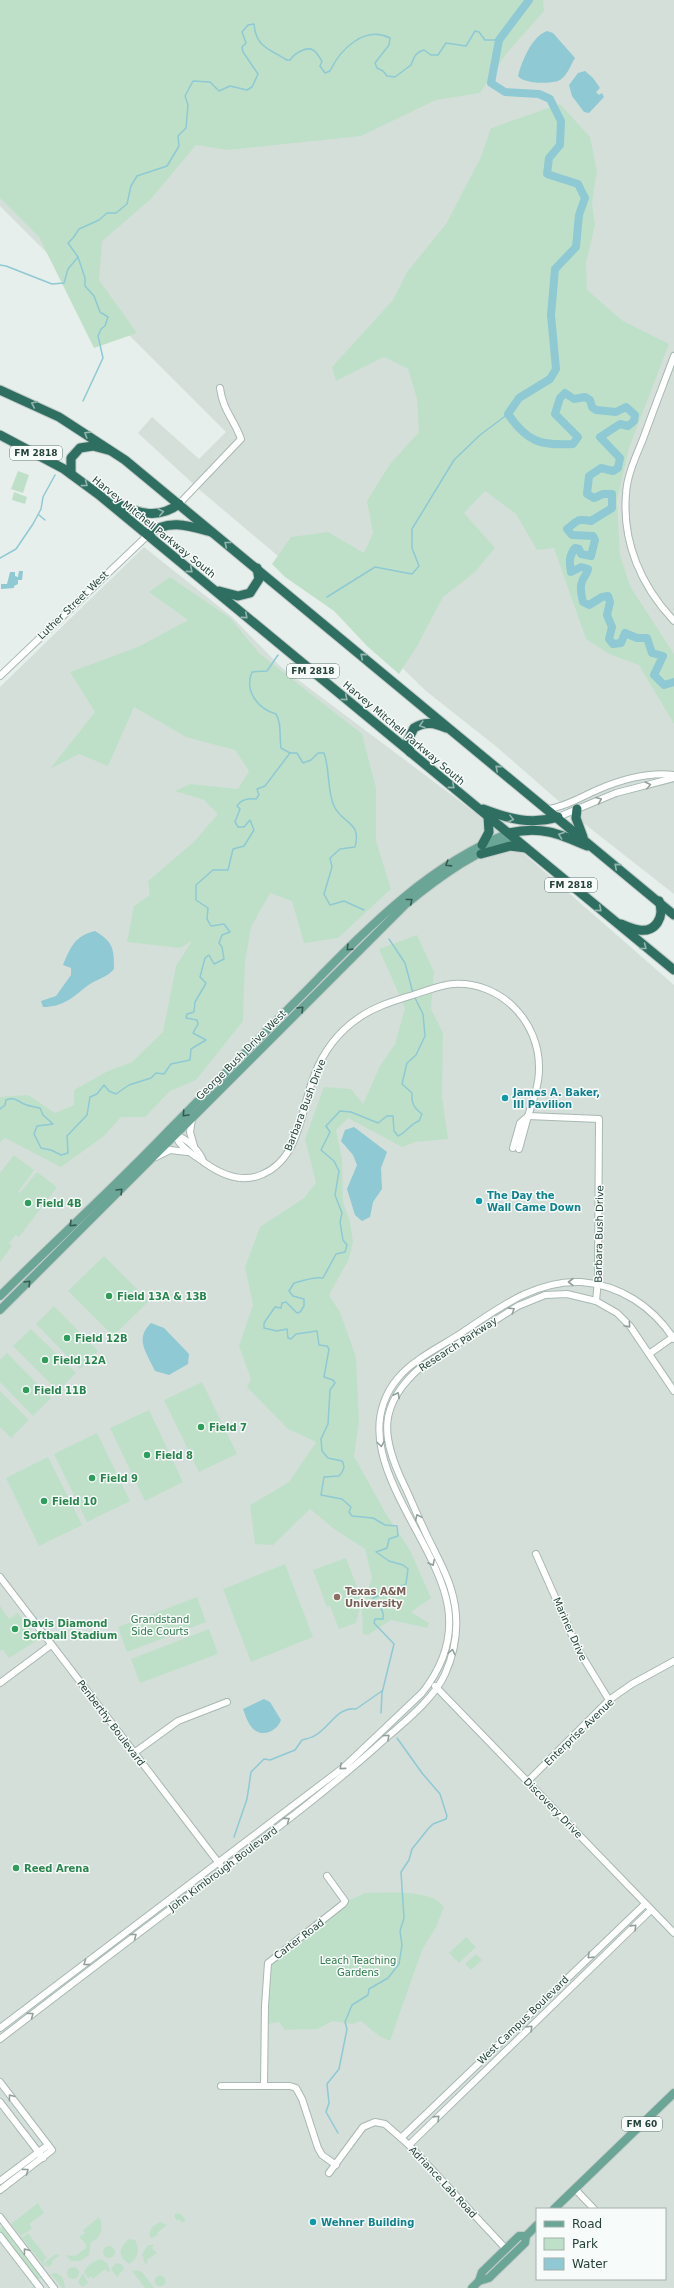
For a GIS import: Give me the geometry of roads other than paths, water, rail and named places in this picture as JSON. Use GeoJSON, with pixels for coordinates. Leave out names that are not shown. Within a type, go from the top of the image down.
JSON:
{"type":"FeatureCollection","features":[{"type":"Feature","properties":{"kind":"highway"},"geometry":{"type":"LineString","coordinates":[[0,390],[59,417],[115,452],[180,504],[558,817],[674,915]]}},
{"type":"Feature","properties":{"kind":"highway","name":"Harvey Mitchell Parkway South"},"geometry":{"type":"LineString","coordinates":[[0,435],[71,474],[98,494],[674,970]]}},
{"type":"Feature","properties":{"kind":"highway"},"geometry":{"type":"LineString","coordinates":[[71,474],[71,458],[80,448],[93,446],[115,452]]}},
{"type":"Feature","properties":{"kind":"highway"},"geometry":{"type":"LineString","coordinates":[[98,494],[138,513],[164,512],[180,504]]}},
{"type":"Feature","properties":{"kind":"highway"},"geometry":{"type":"LineString","coordinates":[[148,535],[157,528],[176,525],[188,525],[214,533]]}},
{"type":"Feature","properties":{"kind":"highway"},"geometry":{"type":"LineString","coordinates":[[215,591],[238,596],[250,593],[259,579],[257,568]]}},
{"type":"Feature","properties":{"kind":"highway"},"geometry":{"type":"LineString","coordinates":[[410,752],[408,746],[409,736],[414,728],[420,724],[438,724],[455,732]]}},
{"type":"Feature","properties":{"kind":"highway"},"geometry":{"type":"LineString","coordinates":[[475,806],[513,820],[538,821],[558,817]]}},
{"type":"Feature","properties":{"kind":"highway"},"geometry":{"type":"LineString","coordinates":[[578,809],[576,818],[583,838]]}},
{"type":"Feature","properties":{"kind":"highway"},"geometry":{"type":"LineString","coordinates":[[481,849],[490,832],[488,816]]}},
{"type":"Feature","properties":{"kind":"highway"},"geometry":{"type":"LineString","coordinates":[[512,836],[526,830],[542,830],[559,834],[597,850]]}},
{"type":"Feature","properties":{"kind":"highway"},"geometry":{"type":"LineString","coordinates":[[481,849],[510,846],[526,848]]}},
{"type":"Feature","properties":{"kind":"highway"},"geometry":{"type":"LineString","coordinates":[[616,922],[639,930],[652,928],[658,924],[661,917],[659,901]]}},
{"type":"Feature","properties":{"kind":"main road","name":"George Bush Drive West"},"geometry":{"type":"LineString","coordinates":[[0,1310],[150,1161],[218,1078],[387,911],[436,872],[481,849],[512,836]]}},
{"type":"Feature","properties":{"kind":"main road","name":"George Bush Drive West"},"geometry":{"type":"LineString","coordinates":[[0,1296],[173,1132],[193,1118],[405,905],[434,882],[481,849]]}},
{"type":"Feature","properties":{"kind":"main road","name":"FM 60"},"geometry":{"type":"LineString","coordinates":[[555,2208],[674,2093]]}},
{"type":"Feature","properties":{"kind":"main road"},"geometry":{"type":"LineString","coordinates":[[479,2281],[489,2278],[525,2243],[526,2236],[536,2226]]}},
{"type":"Feature","properties":{"kind":"main road"},"geometry":{"type":"LineString","coordinates":[[472,2288],[479,2281],[482,2272],[519,2236],[526,2236]]}},
{"type":"Feature","properties":{"kind":"main road"},"geometry":{"type":"LineString","coordinates":[[493,2274],[495,2266],[506,2255],[506,2249]]}},
{"type":"Feature","properties":{"kind":"street"},"geometry":{"type":"LineString","coordinates":[[674,356],[631,471],[626,493],[625,515],[634,559],[645,584],[674,621]]}},
{"type":"Feature","properties":{"kind":"street"},"geometry":{"type":"LineString","coordinates":[[180,504],[241,439],[238,428],[229,418],[222,402],[220,388]]}},
{"type":"Feature","properties":{"kind":"street","name":"Luther Street West"},"geometry":{"type":"LineString","coordinates":[[0,676],[148,535]]}},
{"type":"Feature","properties":{"kind":"street"},"geometry":{"type":"LineString","coordinates":[[548,809],[557,808],[599,789],[642,776],[659,773],[674,775]]}},
{"type":"Feature","properties":{"kind":"street"},"geometry":{"type":"LineString","coordinates":[[558,817],[616,793],[674,778]]}},
{"type":"Feature","properties":{"kind":"street","name":"Barbara Bush Drive"},"geometry":{"type":"LineString","coordinates":[[173,1132],[178,1141],[221,1173],[239,1178],[258,1176],[275,1168],[290,1150],[313,1078],[329,1048],[346,1028],[359,1017],[396,1000],[442,986],[461,984],[488,990],[510,1003],[525,1020],[534,1037],[539,1065],[537,1086],[528,1116],[520,1123],[516,1148]]}},
{"type":"Feature","properties":{"kind":"street","name":"Barbara Bush Drive"},"geometry":{"type":"LineString","coordinates":[[528,1116],[600,1119],[598,1284],[596,1300]]}},
{"type":"Feature","properties":{"kind":"street"},"geometry":{"type":"LineString","coordinates":[[150,1161],[173,1149],[193,1152],[190,1132],[193,1118]]}},
{"type":"Feature","properties":{"kind":"street","name":"Research Parkway"},"geometry":{"type":"LineString","coordinates":[[437,1688],[450,1661],[457,1632],[455,1606],[446,1575],[426,1535],[390,1454],[386,1426],[389,1414],[400,1388],[421,1367],[442,1350],[510,1301],[548,1285],[568,1282],[598,1284],[632,1297],[657,1316],[673,1338]]}},
{"type":"Feature","properties":{"kind":"street","name":"Research Parkway"},"geometry":{"type":"LineString","coordinates":[[431,1682],[439,1669],[448,1641],[448,1607],[439,1577],[384,1463],[380,1439],[380,1423],[390,1390],[398,1378],[408,1368],[518,1306],[533,1298],[556,1293],[596,1300],[617,1313],[630,1326],[674,1391]]}},
{"type":"Feature","properties":{"kind":"street"},"geometry":{"type":"LineString","coordinates":[[649,1354],[673,1338]]}},
{"type":"Feature","properties":{"kind":"street"},"geometry":{"type":"LineString","coordinates":[[419,1538],[426,1535]]}},
{"type":"Feature","properties":{"kind":"street","name":"Mariner Drive"},"geometry":{"type":"LineString","coordinates":[[536,1554],[579,1651],[609,1700]]}},
{"type":"Feature","properties":{"kind":"street","name":"Penberthy Boulevard"},"geometry":{"type":"LineString","coordinates":[[0,1577],[223,1869]]}},
{"type":"Feature","properties":{"kind":"street"},"geometry":{"type":"LineString","coordinates":[[448,1607],[455,1606]]}},
{"type":"Feature","properties":{"kind":"street"},"geometry":{"type":"LineString","coordinates":[[0,1683],[51,1645]]}},
{"type":"Feature","properties":{"kind":"street","name":"Enterprise Avenue"},"geometry":{"type":"LineString","coordinates":[[527,1782],[609,1700],[674,1660]]}},
{"type":"Feature","properties":{"kind":"street","name":"Discovery Drive"},"geometry":{"type":"LineString","coordinates":[[431,1682],[674,1933]]}},
{"type":"Feature","properties":{"kind":"street","name":"John Kimbrough Boulevard"},"geometry":{"type":"LineString","coordinates":[[0,2028],[344,1767],[422,1693],[431,1682]]}},
{"type":"Feature","properties":{"kind":"street","name":"John Kimbrough Boulevard"},"geometry":{"type":"LineString","coordinates":[[0,2039],[344,1776],[437,1688]]}},
{"type":"Feature","properties":{"kind":"street"},"geometry":{"type":"LineString","coordinates":[[134,1753],[178,1721],[228,1702]]}},
{"type":"Feature","properties":{"kind":"street"},"geometry":{"type":"LineString","coordinates":[[297,1803],[302,1809]]}},
{"type":"Feature","properties":{"kind":"street","name":"Carter Road"},"geometry":{"type":"LineString","coordinates":[[264,2086],[265,2006],[268,1963],[343,1904],[345,1901],[342,1895],[327,1876]]}},
{"type":"Feature","properties":{"kind":"street","name":"West Campus Boulevard"},"geometry":{"type":"LineString","coordinates":[[402,2138],[645,1904]]}},
{"type":"Feature","properties":{"kind":"street","name":"West Campus Boulevard"},"geometry":{"type":"LineString","coordinates":[[409,2145],[651,1910]]}},
{"type":"Feature","properties":{"kind":"street"},"geometry":{"type":"LineString","coordinates":[[610,1937],[617,1944]]}},
{"type":"Feature","properties":{"kind":"street"},"geometry":{"type":"LineString","coordinates":[[74,1972],[79,1979]]}},
{"type":"Feature","properties":{"kind":"street"},"geometry":{"type":"LineString","coordinates":[[0,2082],[52,2150],[0,2190]]}},
{"type":"Feature","properties":{"kind":"street"},"geometry":{"type":"LineString","coordinates":[[221,2086],[296,2088],[302,2099],[318,2148],[322,2155],[336,2165],[330,2173]]}},
{"type":"Feature","properties":{"kind":"street"},"geometry":{"type":"LineString","coordinates":[[0,2102],[43,2158]]}},
{"type":"Feature","properties":{"kind":"street"},"geometry":{"type":"LineString","coordinates":[[11,2117],[21,2110]]}},
{"type":"Feature","properties":{"kind":"street","name":"Adriance Lab Road"},"geometry":{"type":"LineString","coordinates":[[336,2165],[364,2127],[375,2122],[389,2126],[409,2145],[506,2249]]}},
{"type":"Feature","properties":{"kind":"street"},"geometry":{"type":"LineString","coordinates":[[0,2180],[48,2145]]}},
{"type":"Feature","properties":{"kind":"street"},"geometry":{"type":"LineString","coordinates":[[575,2189],[593,2208]]}},
{"type":"Feature","properties":{"kind":"street"},"geometry":{"type":"LineString","coordinates":[[1,2220],[54,2288]]}},
{"type":"Feature","properties":{"kind":"street"},"geometry":{"type":"LineString","coordinates":[[0,2236],[41,2288],[50,2282]]}},
{"type":"Feature","properties":{"kind":"water"},"geometry":{"type":"Polygon","coordinates":[[[547,31],[553,33],[575,58],[570,68],[564,77],[554,82],[537,83],[521,79],[518,76],[528,50],[537,38],[547,31]]]}},
{"type":"Feature","properties":{"kind":"water"},"geometry":{"type":"Polygon","coordinates":[[[585,71],[593,78],[600,88],[596,92],[599,95],[602,93],[604,97],[589,113],[584,112],[572,96],[569,85],[578,73],[585,71]]]}},
{"type":"Feature","properties":{"kind":"water"},"geometry":{"type":"Polygon","coordinates":[[[19,571],[23,571],[22,580],[18,580],[18,584],[14,586],[14,588],[1,589],[1,584],[7,584],[10,572],[15,572],[15,576],[18,577],[19,571]]]}},
{"type":"Feature","properties":{"kind":"water"},"geometry":{"type":"Polygon","coordinates":[[[95,931],[106,939],[111,946],[114,956],[114,969],[62,1004],[43,1007],[41,1001],[56,996],[71,975],[71,968],[63,965],[71,947],[78,939],[95,931]]]}},
{"type":"Feature","properties":{"kind":"water"},"geometry":{"type":"Polygon","coordinates":[[[354,1127],[387,1152],[381,1168],[382,1189],[373,1202],[370,1217],[362,1221],[355,1215],[347,1189],[357,1165],[353,1155],[341,1141],[345,1130],[354,1127]]]}},
{"type":"Feature","properties":{"kind":"water"},"geometry":{"type":"Polygon","coordinates":[[[151,1323],[164,1328],[189,1354],[188,1364],[169,1375],[155,1371],[146,1352],[143,1340],[143,1335],[151,1323]]]}},
{"type":"Feature","properties":{"kind":"water"},"geometry":{"type":"Polygon","coordinates":[[[264,1699],[270,1702],[281,1720],[274,1729],[268,1733],[260,1733],[251,1727],[243,1709],[264,1699]]]}},
{"type":"Feature","properties":{"kind":"waterway"},"geometry":{"type":"LineString","coordinates":[[529,0],[499,40],[491,83],[505,92],[539,94],[550,99],[561,121],[560,145],[549,158],[547,174],[578,184],[585,198],[579,215],[576,247],[555,269],[551,315],[556,369],[550,379],[519,398],[508,414],[528,436],[543,443],[552,444],[573,444],[578,437],[555,414],[560,398],[565,393],[574,399],[585,397],[590,400],[592,407],[596,410],[616,412],[626,407],[635,415],[634,421],[628,426],[620,424],[600,437],[620,458],[618,468],[613,471],[601,468],[589,476],[587,494],[594,498],[603,494],[612,494],[612,508],[591,521],[580,520],[567,529],[572,535],[593,536],[595,540],[591,556],[581,554],[579,549],[575,548],[571,556],[570,568],[571,572],[581,567],[588,569],[581,587],[583,602],[589,605],[602,597],[608,596],[610,602],[607,615],[612,627],[609,639],[613,644],[621,643],[625,633],[637,638],[647,638],[652,653],[663,656],[654,675],[664,685],[674,682]]}},
{"type":"Feature","properties":{"kind":"waterway"},"geometry":{"type":"LineString","coordinates":[[0,265],[52,284],[64,283],[68,269],[78,257],[68,243],[79,229],[99,220],[107,213],[116,213],[127,204],[131,186],[137,176],[167,166],[179,146],[178,136],[186,128],[188,105],[185,96],[193,81],[210,82],[219,91],[230,86],[247,90],[252,87],[258,74],[243,52],[242,47],[246,43],[242,32],[248,25],[254,24],[255,32],[265,47],[287,60],[290,60],[294,55],[304,50],[313,50],[322,61],[320,66],[325,73],[330,71],[340,55],[354,42],[362,37],[371,35],[380,35],[390,38],[389,45],[375,63],[377,68],[383,71],[387,76],[395,77],[411,65],[419,52],[424,50],[431,55],[438,55],[446,43],[466,46],[475,31],[479,32],[485,40],[499,40]]}},
{"type":"Feature","properties":{"kind":"waterway"},"geometry":{"type":"LineString","coordinates":[[78,257],[85,278],[85,286],[94,296],[100,312],[108,317],[105,326],[101,329],[98,336],[103,358],[83,401]]}},
{"type":"Feature","properties":{"kind":"waterway"},"geometry":{"type":"LineString","coordinates":[[327,597],[375,567],[412,574],[419,566],[412,548],[412,529],[454,460],[480,435],[508,414]]}},
{"type":"Feature","properties":{"kind":"waterway"},"geometry":{"type":"LineString","coordinates":[[0,558],[16,549],[33,524],[41,509],[43,497],[55,475]]}},
{"type":"Feature","properties":{"kind":"waterway"},"geometry":{"type":"LineString","coordinates":[[39,515],[45,520]]}},
{"type":"Feature","properties":{"kind":"waterway"},"geometry":{"type":"LineString","coordinates":[[0,1109],[5,1105],[6,1100],[11,1099],[40,1108],[43,1115],[53,1124],[37,1126],[34,1134],[41,1148],[51,1150],[61,1155],[68,1153],[67,1136],[87,1115],[90,1097],[97,1094],[104,1085],[109,1091],[116,1094],[129,1085],[151,1078],[156,1073],[164,1074],[171,1064],[190,1060],[191,1049],[206,1040],[193,1033],[198,1024],[197,1020],[186,1018],[187,1014],[194,1012],[195,1002],[206,983],[200,977],[205,958],[209,955],[214,964],[224,959],[222,947],[219,943],[222,935],[230,932],[224,924],[211,926],[207,919],[208,908],[196,900],[196,885],[213,870],[228,870],[233,849],[244,846],[254,830],[250,820],[244,827],[238,827],[235,822],[240,809],[237,806],[245,800],[256,799],[259,795],[257,789],[265,786],[290,753],[281,748],[280,726],[276,714],[269,712],[258,704],[251,692],[250,686],[252,672],[267,671],[278,655]]}},
{"type":"Feature","properties":{"kind":"waterway"},"geometry":{"type":"LineString","coordinates":[[290,753],[297,753],[303,763],[311,760],[318,753],[324,753],[330,794],[334,806],[337,812],[354,827],[356,832],[355,847],[340,849],[330,858],[332,867],[324,894],[330,905],[344,901],[364,910]]}},
{"type":"Feature","properties":{"kind":"waterway"},"geometry":{"type":"LineString","coordinates":[[389,939],[405,963],[413,993]]}},
{"type":"Feature","properties":{"kind":"waterway"},"geometry":{"type":"LineString","coordinates":[[381,1713],[382,1693],[394,1644],[374,1623],[375,1619],[383,1619],[383,1612],[373,1598],[406,1584],[408,1569],[403,1565],[389,1561],[376,1552],[387,1548],[389,1539],[398,1536],[397,1526],[385,1525],[373,1518],[352,1516],[349,1512],[351,1507],[342,1499],[321,1495],[324,1477],[339,1476],[344,1467],[342,1461],[328,1458],[322,1451],[321,1439],[328,1424],[330,1390],[335,1383],[333,1380],[324,1377],[329,1349],[327,1346],[319,1345],[317,1331],[296,1334],[291,1339],[288,1338],[287,1329],[277,1331],[264,1328],[264,1323],[275,1307],[281,1308],[282,1303],[286,1302],[297,1313],[300,1312],[304,1306],[304,1299],[293,1296],[289,1291],[294,1283],[312,1278],[323,1278],[336,1254],[345,1252],[347,1245],[343,1240],[340,1222],[342,1213],[335,1195],[339,1171],[334,1161],[321,1150],[330,1132],[326,1126],[340,1111],[351,1112],[378,1123],[387,1116],[393,1116],[394,1131],[398,1136],[419,1121],[422,1114],[414,1105],[412,1093],[402,1084],[407,1063],[416,1055],[425,1036],[423,1014],[414,996]]}},
{"type":"Feature","properties":{"kind":"waterway"},"geometry":{"type":"LineString","coordinates":[[234,1837],[247,1799],[251,1772],[264,1759],[270,1760],[295,1750],[302,1740],[319,1733],[338,1714],[349,1709],[356,1709],[382,1691]]}},
{"type":"Feature","properties":{"kind":"waterway"},"geometry":{"type":"LineString","coordinates":[[338,2133],[326,2112],[329,2103],[327,2084],[339,2069],[347,2029],[345,2022],[352,2005],[368,1995],[369,1989],[388,1978],[399,1964],[402,1945],[400,1931],[404,1918],[401,1872],[409,1860],[412,1849],[428,1829],[433,1824],[446,1819],[447,1816],[440,1794],[422,1773],[397,1738]]}},
{"type":"Feature","properties":{"kind":"place","name":"James A. Baker, III Pavilion"},"geometry":{"type":"Point","coordinates":[505,1098]}},
{"type":"Feature","properties":{"kind":"place","name":"The Day the Wall Came Down"},"geometry":{"type":"Point","coordinates":[479,1201]}},
{"type":"Feature","properties":{"kind":"place","name":"Field 4B"},"geometry":{"type":"Point","coordinates":[28,1203]}},
{"type":"Feature","properties":{"kind":"place","name":"Field 13A & 13B"},"geometry":{"type":"Point","coordinates":[109,1296]}},
{"type":"Feature","properties":{"kind":"place","name":"Field 12B"},"geometry":{"type":"Point","coordinates":[67,1338]}},
{"type":"Feature","properties":{"kind":"place","name":"Field 12A"},"geometry":{"type":"Point","coordinates":[45,1360]}},
{"type":"Feature","properties":{"kind":"place","name":"Field 11B"},"geometry":{"type":"Point","coordinates":[26,1390]}},
{"type":"Feature","properties":{"kind":"place","name":"Field 7"},"geometry":{"type":"Point","coordinates":[201,1427]}},
{"type":"Feature","properties":{"kind":"place","name":"Field 8"},"geometry":{"type":"Point","coordinates":[147,1455]}},
{"type":"Feature","properties":{"kind":"place","name":"Field 9"},"geometry":{"type":"Point","coordinates":[92,1478]}},
{"type":"Feature","properties":{"kind":"place","name":"Field 10"},"geometry":{"type":"Point","coordinates":[44,1501]}},
{"type":"Feature","properties":{"kind":"place","name":"Texas A&M University"},"geometry":{"type":"Point","coordinates":[337,1597]}},
{"type":"Feature","properties":{"kind":"place","name":"Davis Diamond Softball Stadium"},"geometry":{"type":"Point","coordinates":[15,1629]}},
{"type":"Feature","properties":{"kind":"place","name":"Reed Arena"},"geometry":{"type":"Point","coordinates":[16,1868]}},
{"type":"Feature","properties":{"kind":"place","name":"Wehner Building"},"geometry":{"type":"Point","coordinates":[313,2222]}},
{"type":"Feature","properties":{"kind":"park label","name":"Grandstand Side Courts"},"geometry":{"type":"Point","coordinates":[160,1624]}},
{"type":"Feature","properties":{"kind":"park label","name":"Leach Teaching Gardens"},"geometry":{"type":"Point","coordinates":[358,1966]}}]}
